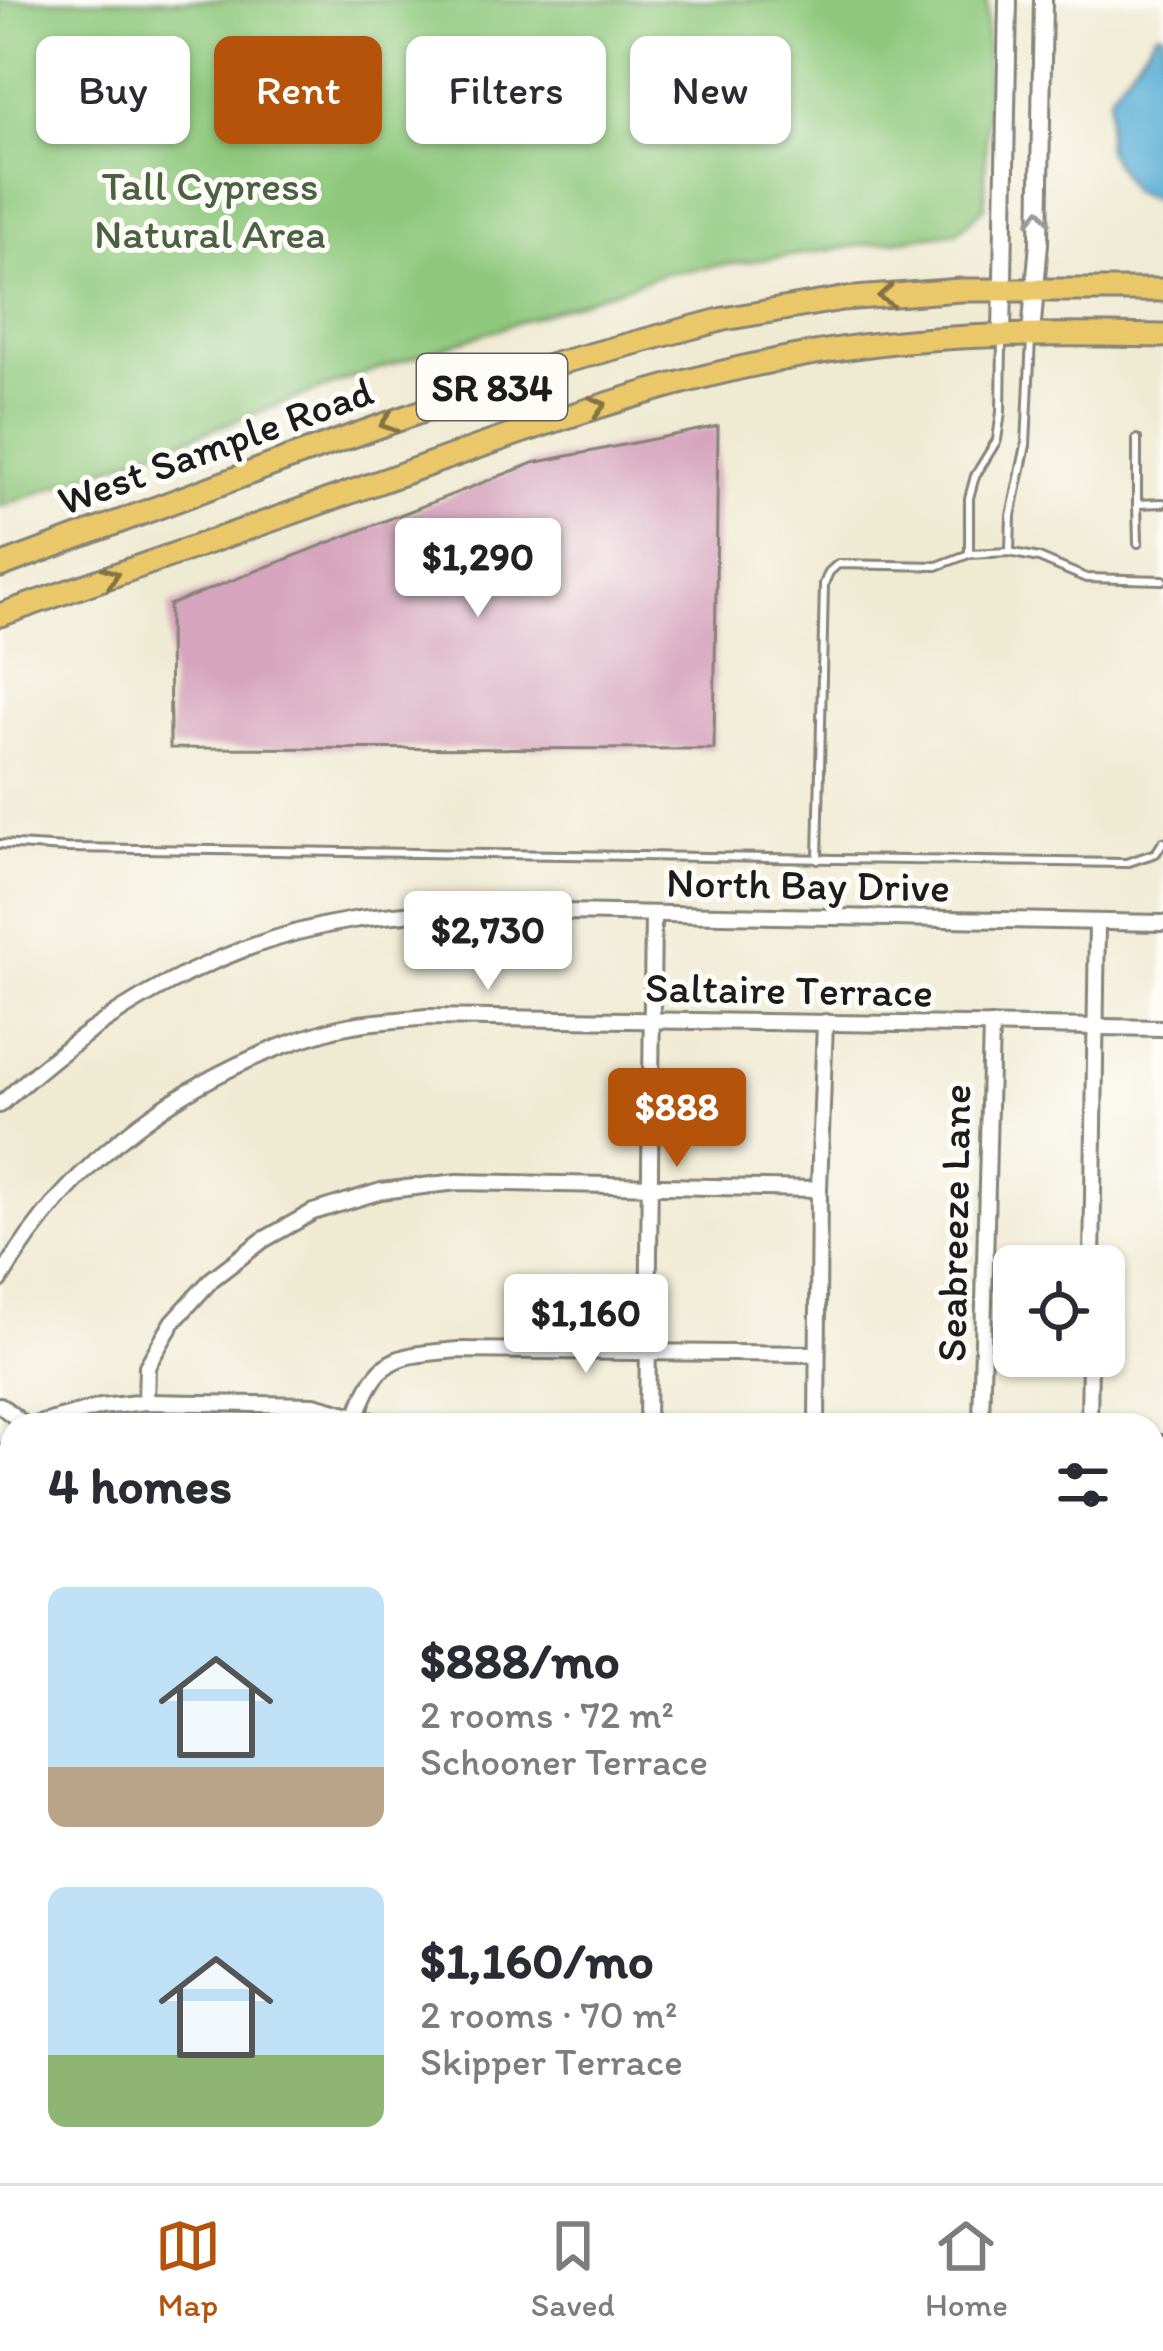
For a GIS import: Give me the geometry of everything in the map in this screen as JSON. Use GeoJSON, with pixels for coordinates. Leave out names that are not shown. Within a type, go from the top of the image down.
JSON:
{"type":"FeatureCollection","features":[{"type":"Feature","properties":{"kind":"main road","name":"West Sample Road"},"geometry":{"type":"LineString","coordinates":[[0,566],[559,363],[724,319],[842,299],[1003,289],[1163,290]]}},
{"type":"Feature","properties":{"kind":"main road","name":"West Sample Road"},"geometry":{"type":"LineString","coordinates":[[0,615],[574,412],[742,368],[860,346],[960,336],[1163,336]]}},
{"type":"Feature","properties":{"kind":"street"},"geometry":{"type":"LineString","coordinates":[[1002,335],[1008,0]]}},
{"type":"Feature","properties":{"kind":"street"},"geometry":{"type":"LineString","coordinates":[[1031,334],[1039,243],[1043,0]]}},
{"type":"Feature","properties":{"kind":"street","name":"North Bay Drive"},"geometry":{"type":"LineString","coordinates":[[0,1106],[35,1072],[102,1021],[172,979],[262,943],[350,921],[454,910],[1163,923]]}},
{"type":"Feature","properties":{"kind":"street"},"geometry":{"type":"LineString","coordinates":[[647,1413],[653,914]]}},
{"type":"Feature","properties":{"kind":"street"},"geometry":{"type":"LineString","coordinates":[[1092,1245],[1097,922]]}},
{"type":"Feature","properties":{"kind":"street","name":"Saltaire Terrace"},"geometry":{"type":"LineString","coordinates":[[0,1280],[58,1200],[102,1154],[150,1115],[267,1051],[332,1029],[427,1016],[1163,1028]]}},
{"type":"Feature","properties":{"kind":"street"},"geometry":{"type":"LineString","coordinates":[[817,1413],[825,1022]]}},
{"type":"Feature","properties":{"kind":"street","name":"Seabreeze Lane"},"geometry":{"type":"LineString","coordinates":[[984,1413],[991,1025]]}},
{"type":"Feature","properties":{"kind":"street"},"geometry":{"type":"LineString","coordinates":[[146,1402],[147,1366],[173,1322],[212,1279],[262,1240],[313,1212],[381,1191],[457,1182],[819,1189]]}},
{"type":"Feature","properties":{"kind":"street"},"geometry":{"type":"LineString","coordinates":[[359,1413],[370,1380],[392,1361],[419,1354],[458,1350],[817,1354]]}},
{"type":"Feature","properties":{"kind":"street"},"geometry":{"type":"LineString","coordinates":[[1089,1413],[1090,1377]]}},
{"type":"Feature","properties":{"kind":"street"},"geometry":{"type":"LineString","coordinates":[[71,1413],[146,1402],[314,1405],[349,1413]]}},
{"type":"Feature","properties":{"kind":"lane"},"geometry":{"type":"LineString","coordinates":[[1010,552],[1011,516],[1026,445],[1031,334]]}},
{"type":"Feature","properties":{"kind":"lane"},"geometry":{"type":"LineString","coordinates":[[969,554],[969,497],[975,476],[997,440],[1002,335]]}},
{"type":"Feature","properties":{"kind":"lane"},"geometry":{"type":"LineString","coordinates":[[1137,439],[1138,542]]}},
{"type":"Feature","properties":{"kind":"lane"},"geometry":{"type":"LineString","coordinates":[[1137,504],[1163,503]]}},
{"type":"Feature","properties":{"kind":"lane"},"geometry":{"type":"LineString","coordinates":[[818,860],[824,584],[838,564],[937,566],[969,554],[1010,552],[1040,558],[1086,578],[1163,580]]}},
{"type":"Feature","properties":{"kind":"lane"},"geometry":{"type":"LineString","coordinates":[[0,844],[22,848],[1126,863],[1156,853],[1163,842]]}},
{"type":"Feature","properties":{"kind":"green space","name":"Tall Cypress Natural Area"},"geometry":{"type":"Polygon","coordinates":[[[0,0],[987,0],[985,207],[957,232],[666,273],[363,374],[0,507],[0,0]]]}},
{"type":"Feature","properties":{"kind":"water"},"geometry":{"type":"Polygon","coordinates":[[[1157,32],[1163,32],[1163,204],[1131,191],[1106,149],[1110,95],[1157,32]]]}},
{"type":"Feature","properties":{"kind":"building"},"geometry":{"type":"Polygon","coordinates":[[[718,426],[714,749],[170,748],[169,605],[533,463],[718,426]]]}}]}
